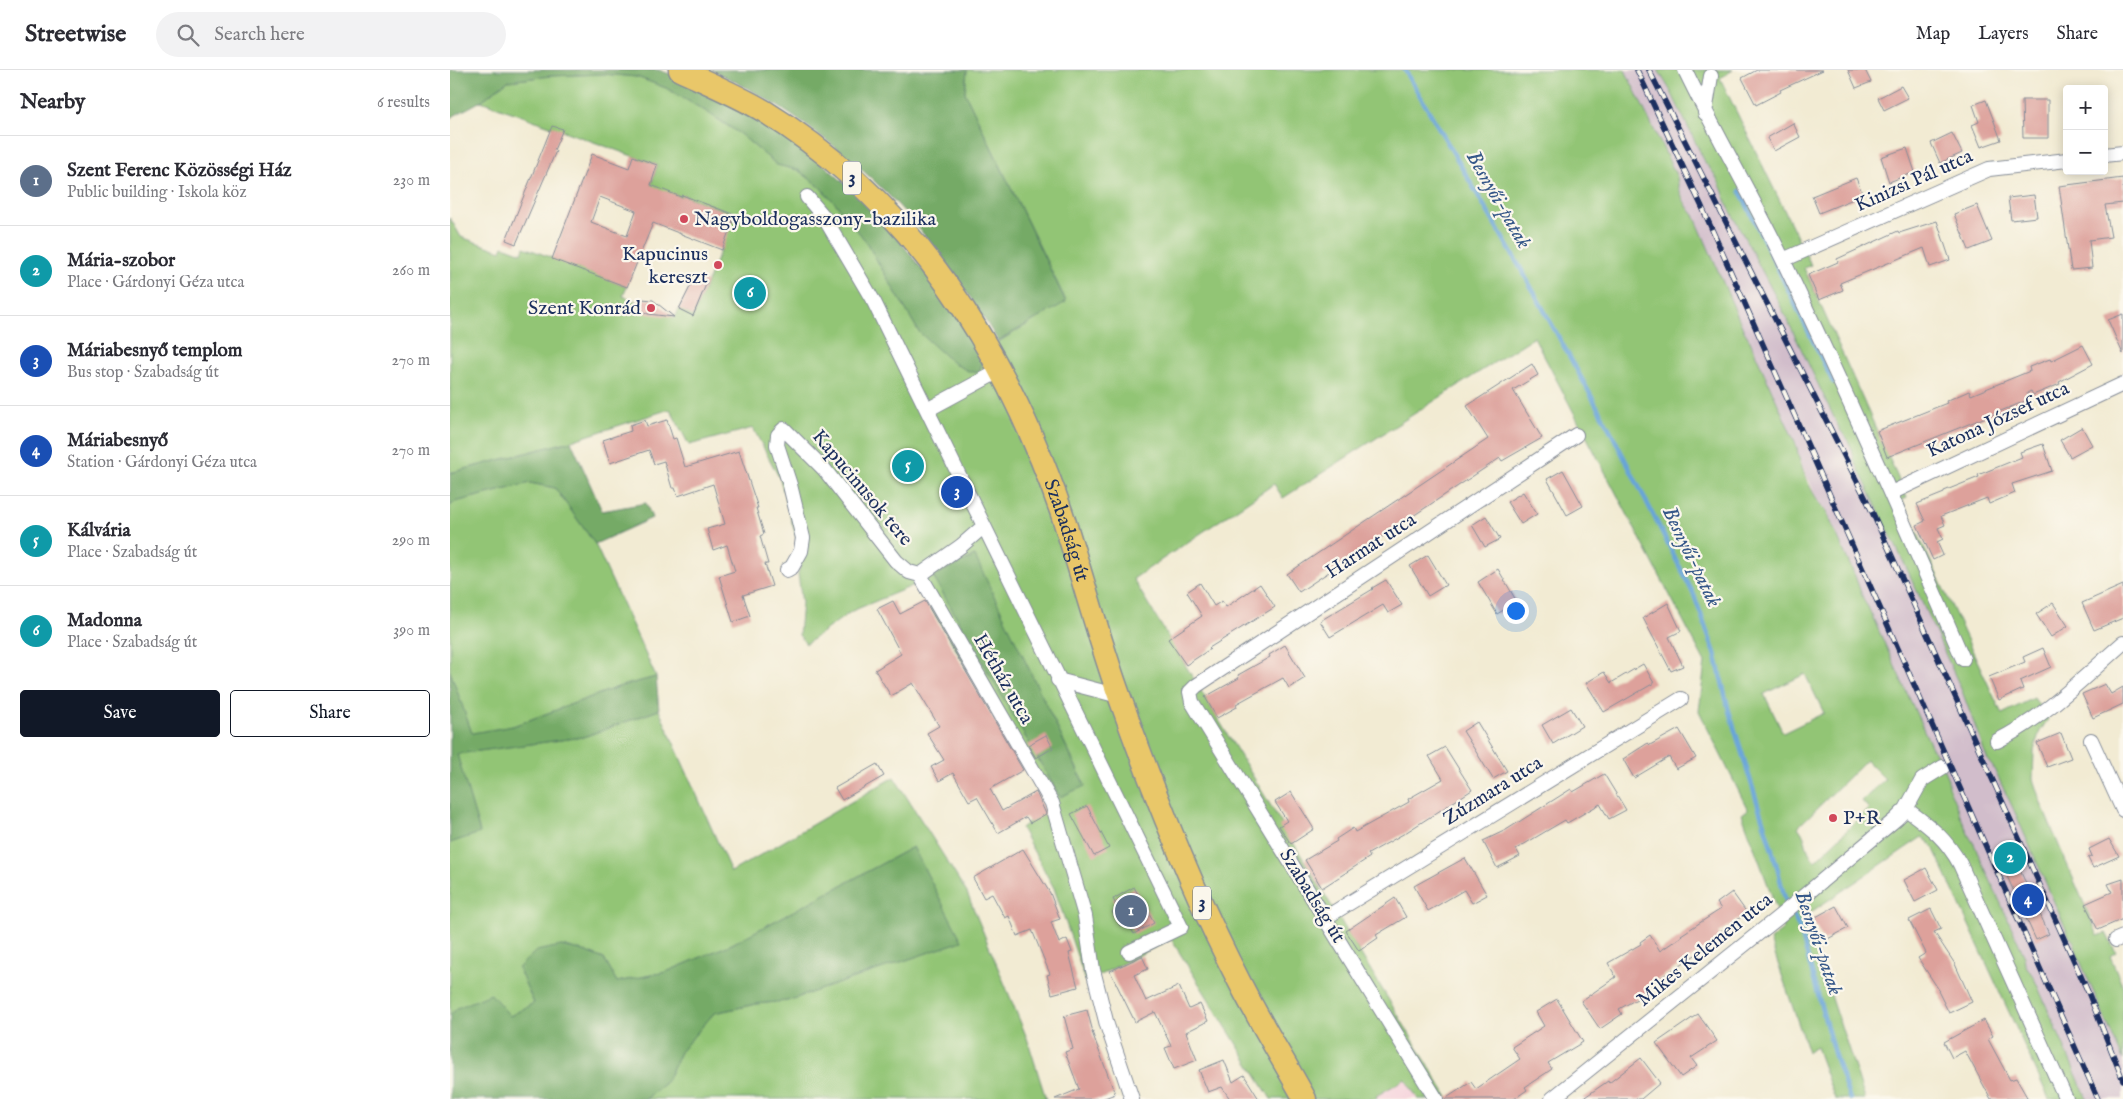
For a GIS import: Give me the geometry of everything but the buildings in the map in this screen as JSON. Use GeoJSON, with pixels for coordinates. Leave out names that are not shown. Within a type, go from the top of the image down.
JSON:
{"type":"FeatureCollection","features":[{"type":"Feature","properties":{"kind":"main road","name":"Szabadság út"},"geometry":{"type":"LineString","coordinates":[[680,70],[761,109],[806,139],[862,186],[905,230],[967,312],[1001,370],[1024,419],[1061,513],[1120,696],[1172,836],[1242,988],[1305,1099]]}},
{"type":"Feature","properties":{"kind":"street"},"geometry":{"type":"LineString","coordinates":[[1705,113],[1716,73],[1686,70],[1705,113],[1783,260],[1891,493],[1963,659]]}},
{"type":"Feature","properties":{"kind":"street"},"geometry":{"type":"LineString","coordinates":[[2108,155],[2123,153]]}},
{"type":"Feature","properties":{"kind":"street","name":"Kinizsi Pál utca"},"geometry":{"type":"LineString","coordinates":[[1783,260],[1989,169],[2063,160]]}},
{"type":"Feature","properties":{"kind":"street"},"geometry":{"type":"LineString","coordinates":[[807,197],[824,217],[874,302],[1058,680],[1181,927],[1130,952]]}},
{"type":"Feature","properties":{"kind":"street"},"geometry":{"type":"LineString","coordinates":[[927,410],[1001,370]]}},
{"type":"Feature","properties":{"kind":"street","name":"Katona József utca"},"geometry":{"type":"LineString","coordinates":[[1891,493],[2123,384]]}},
{"type":"Feature","properties":{"kind":"street","name":"Kapucinusok tere"},"geometry":{"type":"LineString","coordinates":[[787,570],[797,559],[804,544],[790,484],[777,446],[778,435],[784,429],[824,470],[896,562],[909,572],[920,575]]}},
{"type":"Feature","properties":{"kind":"street","name":"Harmat utca"},"geometry":{"type":"LineString","coordinates":[[1190,692],[1196,686],[1576,435]]}},
{"type":"Feature","properties":{"kind":"street"},"geometry":{"type":"LineString","coordinates":[[920,575],[984,526]]}},
{"type":"Feature","properties":{"kind":"street","name":"Hétház utca"},"geometry":{"type":"LineString","coordinates":[[920,575],[1052,803],[1086,916],[1093,970],[1107,1025],[1132,1099]]}},
{"type":"Feature","properties":{"kind":"street"},"geometry":{"type":"LineString","coordinates":[[1997,741],[2021,728],[2043,712],[2123,643]]}},
{"type":"Feature","properties":{"kind":"street"},"geometry":{"type":"LineString","coordinates":[[1058,680],[1120,696]]}},
{"type":"Feature","properties":{"kind":"street","name":"Szabadság út"},"geometry":{"type":"LineString","coordinates":[[1190,692],[1192,702],[1436,1099]]}},
{"type":"Feature","properties":{"kind":"street","name":"Zúzmara utca"},"geometry":{"type":"LineString","coordinates":[[1325,918],[1682,699]]}},
{"type":"Feature","properties":{"kind":"street"},"geometry":{"type":"LineString","coordinates":[[2091,740],[2123,810]]}},
{"type":"Feature","properties":{"kind":"street","name":"Mikes Kelemen utca"},"geometry":{"type":"LineString","coordinates":[[1552,1099],[1780,916],[1906,809],[1922,780],[1943,767]]}},
{"type":"Feature","properties":{"kind":"street"},"geometry":{"type":"LineString","coordinates":[[1906,809],[1937,832],[1950,846],[1960,864],[2066,1099]]}},
{"type":"Feature","properties":{"kind":"shaded area"},"geometry":{"type":"Polygon","coordinates":[[[1625,70],[1658,70],[1665,81],[1783,311],[1840,430],[1846,436],[1853,452],[1854,461],[1907,569],[1962,691],[1988,761],[1993,767],[2013,808],[2069,936],[2074,942],[2078,956],[2123,1060],[2123,1099],[2087,1099],[2034,979],[2025,964],[2024,955],[1974,844],[1965,829],[1938,756],[1932,748],[1864,601],[1825,509],[1819,503],[1798,456],[1797,447],[1694,215],[1689,210],[1678,186],[1677,177],[1625,70]]]}},
{"type":"Feature","properties":{"kind":"shaded area"},"geometry":{"type":"Polygon","coordinates":[[[1405,1078],[1418,1099],[1377,1099],[1376,1096],[1405,1078]]]}},
{"type":"Feature","properties":{"kind":"green space"},"geometry":{"type":"Polygon","coordinates":[[[450,70],[658,70],[673,75],[755,116],[805,148],[877,212],[959,316],[982,357],[979,372],[970,372],[953,363],[919,332],[865,240],[819,186],[798,170],[777,165],[740,134],[666,88],[637,77],[603,74],[550,76],[508,81],[481,101],[450,118],[450,70]]]}},
{"type":"Feature","properties":{"kind":"green space"},"geometry":{"type":"Polygon","coordinates":[[[711,70],[967,70],[965,93],[1066,302],[998,341],[969,295],[938,252],[895,201],[872,179],[821,136],[794,117],[738,83],[711,70]]]}},
{"type":"Feature","properties":{"kind":"green space"},"geometry":{"type":"Polygon","coordinates":[[[967,70],[1625,70],[1677,177],[1682,198],[1694,215],[1797,447],[1807,480],[1820,504],[1825,509],[1864,601],[1932,748],[1938,756],[1948,779],[1948,786],[1969,836],[2087,1099],[2049,1099],[1932,845],[1922,837],[1805,916],[1865,1099],[1835,1099],[1816,1047],[1808,1052],[1770,940],[1784,929],[1742,814],[1748,810],[1699,711],[1705,662],[1534,337],[1283,498],[1274,484],[1133,579],[1449,1099],[1418,1099],[1405,1079],[1376,1096],[1377,1099],[1271,1099],[1171,939],[1086,982],[1054,888],[1021,828],[1049,806],[917,584],[852,611],[806,644],[799,635],[802,603],[798,574],[802,559],[780,479],[753,428],[689,445],[670,409],[571,441],[450,473],[450,218],[461,237],[501,251],[503,246],[522,253],[524,247],[627,287],[623,296],[675,318],[679,309],[693,316],[735,215],[683,195],[681,197],[651,186],[657,165],[481,101],[508,81],[550,76],[603,74],[637,77],[666,88],[707,112],[740,134],[777,165],[798,170],[819,186],[865,240],[919,332],[976,373],[979,372],[982,363],[980,353],[1066,301],[965,93],[967,70]],[[974,556],[933,576],[1060,797],[1085,785],[974,556]],[[1805,674],[1764,694],[1783,733],[1824,713],[1805,674]],[[1866,760],[1798,827],[1815,861],[1869,809],[1862,801],[1885,779],[1866,760]]]}},
{"type":"Feature","properties":{"kind":"green space"},"geometry":{"type":"Polygon","coordinates":[[[1658,70],[1733,70],[1720,78],[1811,265],[1804,268],[1907,498],[1902,500],[2002,714],[2034,698],[2048,719],[2039,733],[2034,751],[2033,779],[2042,806],[2098,936],[2106,933],[2116,952],[2110,956],[2123,986],[2123,1060],[2078,956],[2074,942],[2069,936],[2013,808],[1993,767],[1988,761],[1962,691],[1907,569],[1854,460],[1850,444],[1840,430],[1783,311],[1726,202],[1719,182],[1706,164],[1670,90],[1658,70]]]}},
{"type":"Feature","properties":{"kind":"green space"},"geometry":{"type":"Polygon","coordinates":[[[571,441],[602,511],[646,503],[652,518],[595,544],[555,488],[530,483],[455,502],[450,506],[450,473],[571,441]]]}},
{"type":"Feature","properties":{"kind":"green space"},"geometry":{"type":"Polygon","coordinates":[[[530,483],[555,488],[595,544],[656,677],[618,687],[513,726],[472,734],[450,671],[450,506],[455,502],[530,483]]]}},
{"type":"Feature","properties":{"kind":"green space"},"geometry":{"type":"Polygon","coordinates":[[[975,556],[1085,786],[1060,797],[933,576],[975,556]]]}},
{"type":"Feature","properties":{"kind":"green space"},"geometry":{"type":"Polygon","coordinates":[[[450,671],[472,733],[513,726],[618,687],[656,677],[659,710],[583,737],[457,754],[480,833],[450,843],[450,671]]]}},
{"type":"Feature","properties":{"kind":"green space"},"geometry":{"type":"Polygon","coordinates":[[[659,710],[731,872],[894,777],[967,893],[1027,1038],[1046,1099],[646,1099],[667,1081],[680,1052],[714,1013],[756,1004],[787,1001],[961,941],[913,847],[732,944],[666,972],[617,982],[604,959],[581,950],[561,946],[528,991],[534,1003],[510,1016],[457,1008],[450,1016],[450,843],[480,832],[456,754],[583,737],[659,710]]]}},
{"type":"Feature","properties":{"kind":"green space"},"geometry":{"type":"Polygon","coordinates":[[[913,847],[962,941],[787,1001],[756,1004],[714,1013],[680,1052],[667,1081],[646,1099],[450,1099],[450,1016],[457,1008],[491,994],[510,1016],[534,1003],[518,968],[536,951],[561,946],[581,950],[604,959],[617,982],[666,972],[732,944],[913,847]]]}},
{"type":"Feature","properties":{"kind":"waterway","name":"Besnyői-patak"},"geometry":{"type":"LineString","coordinates":[[1405,70],[1525,276],[1610,430],[1694,595],[1715,653],[1729,711],[1776,863],[1785,899],[1800,929],[1834,1053],[1850,1099]]}},
{"type":"Feature","properties":{"kind":"waterway"},"geometry":{"type":"LineString","coordinates":[[1740,191],[1833,382]]}},
{"type":"Feature","properties":{"kind":"railway"},"geometry":{"type":"LineString","coordinates":[[1637,70],[1702,207],[2098,1099]]}},
{"type":"Feature","properties":{"kind":"railway"},"geometry":{"type":"LineString","coordinates":[[1649,70],[1869,505],[2088,992],[2123,1080]]}},
{"type":"Feature","properties":{"kind":"place","name":"Nagyboldogasszony-bazilika"},"geometry":{"type":"Point","coordinates":[684,219]}},
{"type":"Feature","properties":{"kind":"place","name":"Kapucinus kereszt"},"geometry":{"type":"Point","coordinates":[718,265]}},
{"type":"Feature","properties":{"kind":"place","name":"Madonna"},"geometry":{"type":"Point","coordinates":[750,293]}},
{"type":"Feature","properties":{"kind":"place","name":"Szent Konrád"},"geometry":{"type":"Point","coordinates":[651,308]}},
{"type":"Feature","properties":{"kind":"place","name":"Kálvária"},"geometry":{"type":"Point","coordinates":[908,466]}},
{"type":"Feature","properties":{"kind":"place","name":"Máriabesnyő templom"},"geometry":{"type":"Point","coordinates":[957,492]}},
{"type":"Feature","properties":{"kind":"place","name":"P+R"},"geometry":{"type":"Point","coordinates":[1833,818]}},
{"type":"Feature","properties":{"kind":"place","name":"Mária-szobor"},"geometry":{"type":"Point","coordinates":[2010,858]}},
{"type":"Feature","properties":{"kind":"place","name":"Máriabesnyő"},"geometry":{"type":"Point","coordinates":[2028,900]}},
{"type":"Feature","properties":{"kind":"place","name":"Szent Ferenc Közösségi Ház"},"geometry":{"type":"Point","coordinates":[1131,911]}}]}
